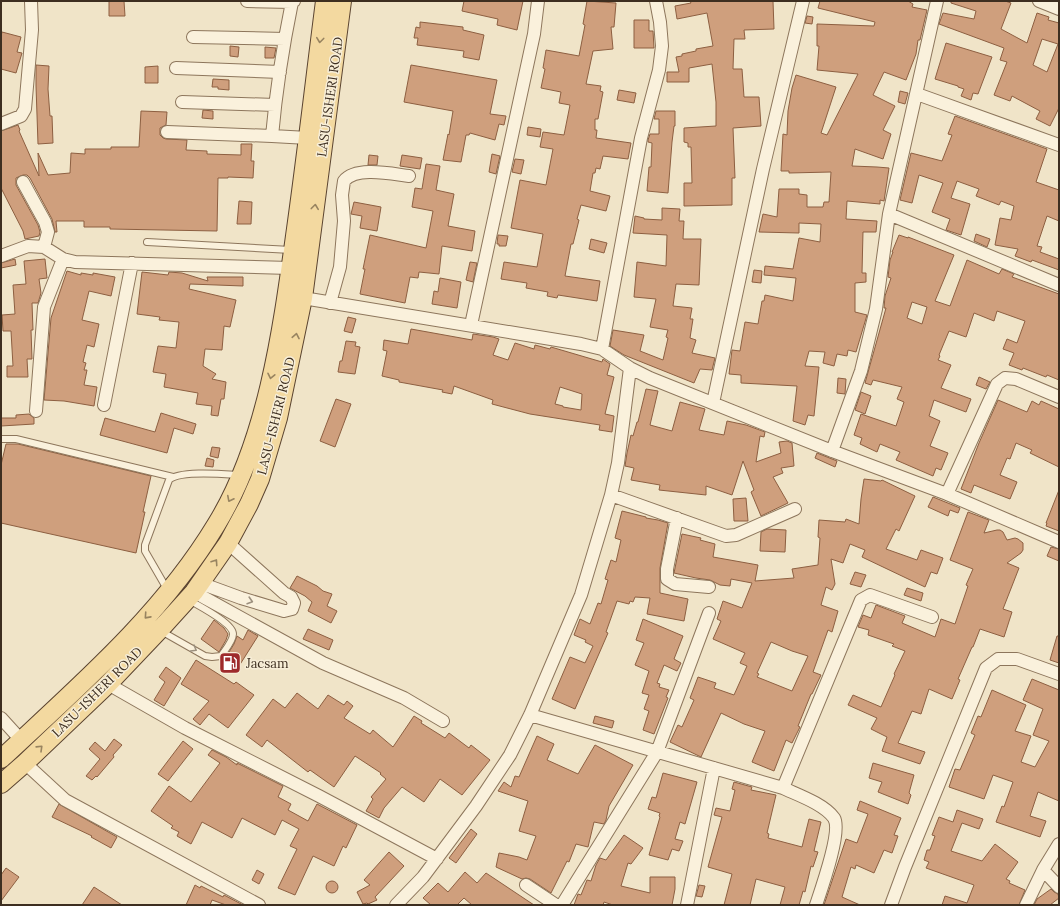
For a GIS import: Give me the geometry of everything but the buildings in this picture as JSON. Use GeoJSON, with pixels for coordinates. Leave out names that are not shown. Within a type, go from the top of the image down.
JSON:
{"type":"FeatureCollection","features":[{"type":"Feature","properties":{"kind":"main road","name":"LASU-ISHERI ROAD"},"geometry":{"type":"LineString","coordinates":[[1,759],[99,668],[169,591],[214,530],[242,475],[264,411],[287,296],[325,1]]}},
{"type":"Feature","properties":{"kind":"main road","name":"LASU-ISHERI ROAD"},"geometry":{"type":"LineString","coordinates":[[1,784],[108,684],[160,630],[194,591],[228,544],[257,486],[268,452],[288,376],[303,298],[342,1]]}},
{"type":"Feature","properties":{"kind":"street"},"geometry":{"type":"LineString","coordinates":[[1,124],[21,116],[25,109],[32,30],[31,1]]}},
{"type":"Feature","properties":{"kind":"street"},"geometry":{"type":"LineString","coordinates":[[247,1],[293,1],[285,39],[272,136]]}},
{"type":"Feature","properties":{"kind":"street"},"geometry":{"type":"LineString","coordinates":[[471,325],[534,34],[538,1]]}},
{"type":"Feature","properties":{"kind":"street"},"geometry":{"type":"LineString","coordinates":[[602,349],[641,138],[659,70],[662,46],[656,1]]}},
{"type":"Feature","properties":{"kind":"street"},"geometry":{"type":"LineString","coordinates":[[713,403],[763,169],[803,1]]}},
{"type":"Feature","properties":{"kind":"street"},"geometry":{"type":"LineString","coordinates":[[832,451],[861,371],[876,309],[889,214],[937,1]]}},
{"type":"Feature","properties":{"kind":"street"},"geometry":{"type":"LineString","coordinates":[[1039,1],[1059,9]]}},
{"type":"Feature","properties":{"kind":"street"},"geometry":{"type":"LineString","coordinates":[[193,37],[285,39]]}},
{"type":"Feature","properties":{"kind":"street"},"geometry":{"type":"LineString","coordinates":[[176,68],[280,72]]}},
{"type":"Feature","properties":{"kind":"street"},"geometry":{"type":"LineString","coordinates":[[917,94],[1059,145]]}},
{"type":"Feature","properties":{"kind":"street"},"geometry":{"type":"LineString","coordinates":[[182,102],[275,105]]}},
{"type":"Feature","properties":{"kind":"street"},"geometry":{"type":"LineString","coordinates":[[167,132],[308,138]]}},
{"type":"Feature","properties":{"kind":"street"},"geometry":{"type":"LineString","coordinates":[[330,303],[340,266],[344,221],[342,195],[344,181],[350,175],[368,172],[409,176]]}},
{"type":"Feature","properties":{"kind":"street"},"geometry":{"type":"LineString","coordinates":[[23,182],[45,222],[48,232],[44,248]]}},
{"type":"Feature","properties":{"kind":"street"},"geometry":{"type":"LineString","coordinates":[[889,214],[1059,285]]}},
{"type":"Feature","properties":{"kind":"street"},"geometry":{"type":"LineString","coordinates":[[1,256],[28,246],[44,248],[63,259],[75,262],[290,268]]}},
{"type":"Feature","properties":{"kind":"street"},"geometry":{"type":"LineString","coordinates":[[36,411],[44,307],[63,259]]}},
{"type":"Feature","properties":{"kind":"street"},"geometry":{"type":"LineString","coordinates":[[104,405],[132,263]]}},
{"type":"Feature","properties":{"kind":"street"},"geometry":{"type":"LineString","coordinates":[[303,298],[471,325],[602,349],[630,368],[832,451],[947,494],[1059,542]]}},
{"type":"Feature","properties":{"kind":"street"},"geometry":{"type":"LineString","coordinates":[[403,903],[476,806],[510,755],[530,715],[581,595],[611,495],[618,463],[630,368]]}},
{"type":"Feature","properties":{"kind":"street"},"geometry":{"type":"LineString","coordinates":[[947,494],[997,384],[1005,378],[1016,378],[1059,397]]}},
{"type":"Feature","properties":{"kind":"street"},"geometry":{"type":"LineString","coordinates":[[611,495],[726,536],[736,535],[795,509]]}},
{"type":"Feature","properties":{"kind":"street"},"geometry":{"type":"LineString","coordinates":[[677,518],[667,569],[667,579],[675,584],[709,587]]}},
{"type":"Feature","properties":{"kind":"street"},"geometry":{"type":"LineString","coordinates":[[194,591],[241,598],[284,611],[292,609],[294,603],[291,597],[284,593],[228,544]]}},
{"type":"Feature","properties":{"kind":"street"},"geometry":{"type":"LineString","coordinates":[[194,591],[323,663],[404,698],[442,721]]}},
{"type":"Feature","properties":{"kind":"street"},"geometry":{"type":"LineString","coordinates":[[783,788],[861,600],[870,595],[932,617]]}},
{"type":"Feature","properties":{"kind":"street"},"geometry":{"type":"LineString","coordinates":[[562,905],[657,752],[709,613]]}},
{"type":"Feature","properties":{"kind":"street"},"geometry":{"type":"LineString","coordinates":[[891,905],[986,668],[998,659],[1017,658],[1059,674]]}},
{"type":"Feature","properties":{"kind":"street"},"geometry":{"type":"LineString","coordinates":[[108,684],[186,728],[437,859]]}},
{"type":"Feature","properties":{"kind":"street"},"geometry":{"type":"LineString","coordinates":[[530,715],[783,788],[812,801],[825,809],[835,818],[836,828],[824,883],[816,905]]}},
{"type":"Feature","properties":{"kind":"street"},"geometry":{"type":"LineString","coordinates":[[1,718],[21,740]]}},
{"type":"Feature","properties":{"kind":"street"},"geometry":{"type":"LineString","coordinates":[[25,763],[65,800],[258,905]]}},
{"type":"Feature","properties":{"kind":"street"},"geometry":{"type":"LineString","coordinates":[[687,905],[714,768]]}},
{"type":"Feature","properties":{"kind":"street"},"geometry":{"type":"LineString","coordinates":[[1026,905],[1043,870],[1059,844]]}},
{"type":"Feature","properties":{"kind":"street"},"geometry":{"type":"LineString","coordinates":[[1043,870],[1059,887]]}},
{"type":"Feature","properties":{"kind":"street"},"geometry":{"type":"LineString","coordinates":[[526,885],[556,905]]}},
{"type":"Feature","properties":{"kind":"lane"},"geometry":{"type":"LineString","coordinates":[[147,242],[293,250]]}},
{"type":"Feature","properties":{"kind":"lane"},"geometry":{"type":"LineString","coordinates":[[1,439],[16,439],[172,476],[185,474],[242,475]]}},
{"type":"Feature","properties":{"kind":"lane"},"geometry":{"type":"LineString","coordinates":[[169,591],[145,551],[145,545],[169,480],[172,476]]}},
{"type":"Feature","properties":{"kind":"lane"},"geometry":{"type":"LineString","coordinates":[[160,630],[205,656],[221,656],[233,636],[232,630],[228,624],[194,591]]}},
{"type":"Feature","properties":{"kind":"place","name":"Jacsam"},"geometry":{"type":"Point","coordinates":[230,663]}}]}
